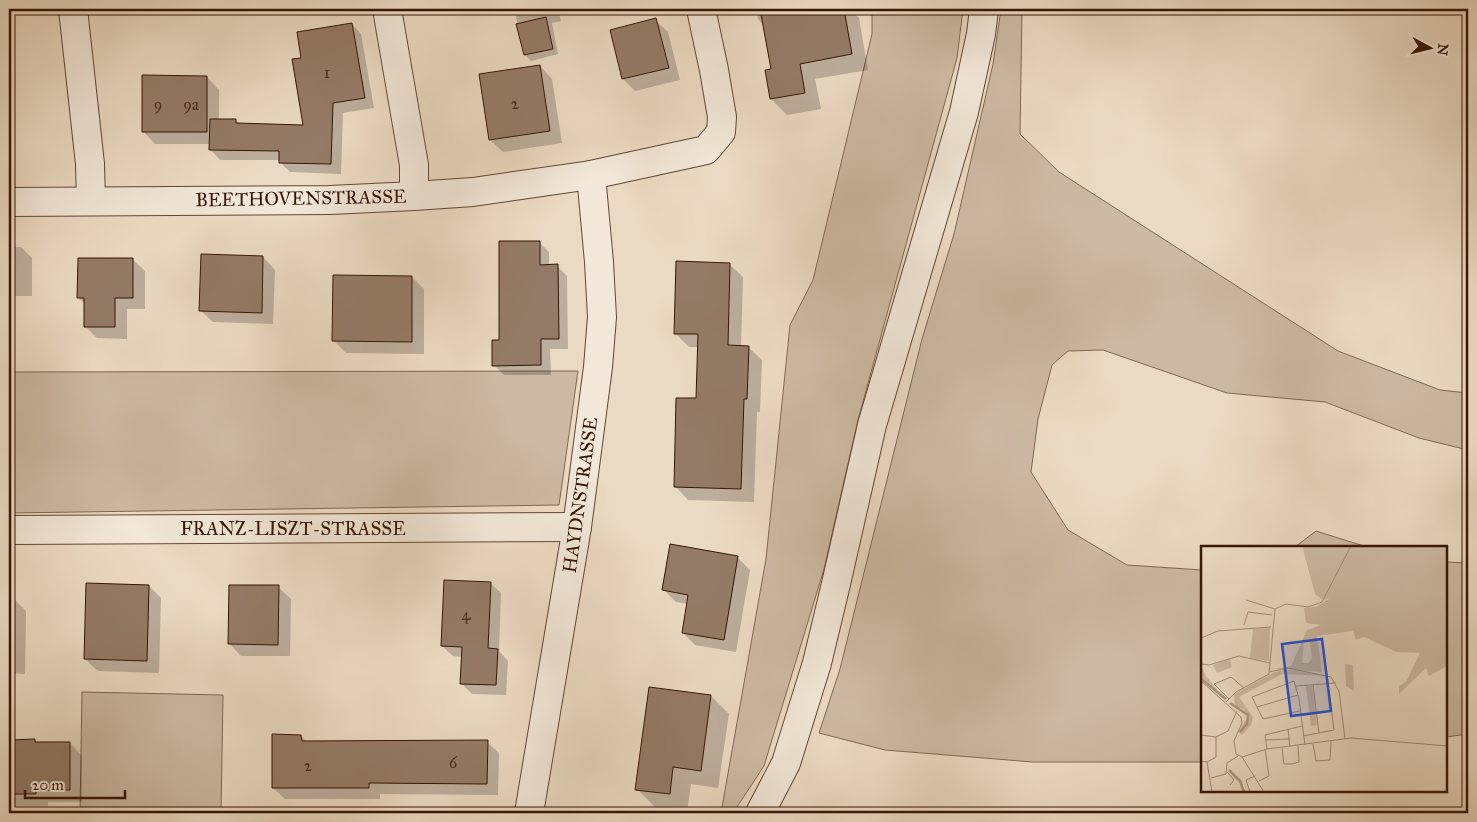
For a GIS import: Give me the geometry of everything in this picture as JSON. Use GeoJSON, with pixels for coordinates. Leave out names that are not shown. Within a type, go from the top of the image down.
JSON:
{"type":"FeatureCollection","features":[{"type":"Feature","properties":{"kind":"street"},"geometry":{"type":"LineString","coordinates":[[73,9],[90,164],[91,201]]}},
{"type":"Feature","properties":{"kind":"street"},"geometry":{"type":"LineString","coordinates":[[387,9],[414,164],[414,196]]}},
{"type":"Feature","properties":{"kind":"street","name":"BEETHOVENSTRASSE"},"geometry":{"type":"LineString","coordinates":[[9,202],[330,200],[473,192],[591,175],[706,150],[721,132],[722,117],[701,9]]}},
{"type":"Feature","properties":{"kind":"street"},"geometry":{"type":"LineString","coordinates":[[760,813],[786,763],[817,663],[872,425],[964,112],[981,34],[984,9]]}},
{"type":"Feature","properties":{"kind":"street","name":"HAYDNSTRASSE"},"geometry":{"type":"LineString","coordinates":[[528,813],[576,527],[598,367],[602,317],[600,262],[591,175]]}},
{"type":"Feature","properties":{"kind":"street","name":"FRANZ-LISZT-STRASSE"},"geometry":{"type":"LineString","coordinates":[[9,530],[576,527]]}},
{"type":"Feature","properties":{"kind":"shaded area"},"geometry":{"type":"Polygon","coordinates":[[[872,9],[963,9],[957,58],[858,420],[824,569],[764,766],[733,813],[721,813],[766,559],[790,325],[813,280],[872,34],[872,9]]]}},
{"type":"Feature","properties":{"kind":"shaded area"},"geometry":{"type":"Polygon","coordinates":[[[1001,9],[1022,9],[1020,134],[1059,172],[1338,351],[1440,390],[1468,393],[1468,450],[1419,438],[1325,402],[1227,393],[1103,350],[1068,351],[1052,365],[1038,419],[1031,472],[1068,530],[1127,565],[1201,570],[1201,762],[1033,762],[885,750],[819,733],[840,669],[922,339],[954,234],[993,64],[1001,9]]]}},
{"type":"Feature","properties":{"kind":"shaded area"},"geometry":{"type":"Polygon","coordinates":[[[578,371],[559,505],[9,513],[9,372],[578,371]]]}},
{"type":"Feature","properties":{"kind":"shaded area"},"geometry":{"type":"Polygon","coordinates":[[[1316,531],[1364,546],[1296,546],[1316,531]]]}},
{"type":"Feature","properties":{"kind":"shaded area"},"geometry":{"type":"Polygon","coordinates":[[[1447,562],[1468,563],[1468,734],[1447,737],[1447,562]]]}},
{"type":"Feature","properties":{"kind":"shaded area"},"geometry":{"type":"Polygon","coordinates":[[[82,692],[223,695],[221,813],[80,813],[82,692]]]}},
{"type":"Feature","properties":{"kind":"building"},"geometry":{"type":"Polygon","coordinates":[[[760,9],[844,9],[852,54],[800,64],[805,93],[770,99],[765,70],[771,69],[760,9]]]}},
{"type":"Feature","properties":{"kind":"building"},"geometry":{"type":"Polygon","coordinates":[[[546,17],[553,49],[524,55],[516,24],[546,17]]]}},
{"type":"Feature","properties":{"kind":"building"},"geometry":{"type":"Polygon","coordinates":[[[656,18],[669,68],[622,79],[610,30],[656,18]]]}},
{"type":"Feature","properties":{"kind":"building"},"geometry":{"type":"Polygon","coordinates":[[[352,23],[365,98],[333,103],[331,164],[279,163],[279,151],[209,150],[210,119],[236,119],[236,123],[303,125],[292,59],[301,58],[297,32],[352,23]]]}},
{"type":"Feature","properties":{"kind":"building"},"geometry":{"type":"Polygon","coordinates":[[[540,65],[550,131],[489,140],[479,74],[540,65]]]}},
{"type":"Feature","properties":{"kind":"building"},"geometry":{"type":"Polygon","coordinates":[[[142,75],[207,76],[207,132],[142,132],[142,75]]]}},
{"type":"Feature","properties":{"kind":"building"},"geometry":{"type":"Polygon","coordinates":[[[499,241],[540,241],[540,265],[558,264],[559,339],[541,339],[541,365],[492,366],[492,340],[499,340],[499,241]]]}},
{"type":"Feature","properties":{"kind":"building"},"geometry":{"type":"Polygon","coordinates":[[[201,254],[263,256],[262,313],[199,311],[201,254]]]}},
{"type":"Feature","properties":{"kind":"building"},"geometry":{"type":"Polygon","coordinates":[[[78,258],[133,258],[133,298],[115,298],[115,327],[84,327],[84,298],[77,298],[78,258]]]}},
{"type":"Feature","properties":{"kind":"building"},"geometry":{"type":"Polygon","coordinates":[[[676,261],[730,263],[728,345],[749,346],[747,399],[744,399],[741,489],[674,487],[676,398],[696,398],[698,334],[674,334],[676,261]]]}},
{"type":"Feature","properties":{"kind":"building"},"geometry":{"type":"Polygon","coordinates":[[[333,275],[412,276],[412,342],[332,341],[333,275]]]}},
{"type":"Feature","properties":{"kind":"building"},"geometry":{"type":"Polygon","coordinates":[[[670,544],[738,556],[724,640],[682,633],[688,595],[662,590],[670,544]]]}},
{"type":"Feature","properties":{"kind":"building"},"geometry":{"type":"Polygon","coordinates":[[[444,580],[491,582],[488,648],[498,649],[496,685],[460,684],[462,647],[441,646],[444,580]]]}},
{"type":"Feature","properties":{"kind":"building"},"geometry":{"type":"Polygon","coordinates":[[[86,583],[149,585],[147,661],[84,659],[86,583]]]}},
{"type":"Feature","properties":{"kind":"building"},"geometry":{"type":"Polygon","coordinates":[[[229,585],[279,585],[278,645],[228,644],[229,585]]]}},
{"type":"Feature","properties":{"kind":"building"},"geometry":{"type":"Polygon","coordinates":[[[649,687],[711,695],[701,771],[673,767],[670,794],[635,790],[649,687]]]}},
{"type":"Feature","properties":{"kind":"building"},"geometry":{"type":"Polygon","coordinates":[[[272,734],[301,735],[302,741],[488,740],[487,784],[369,783],[369,788],[272,788],[272,734]]]}},
{"type":"Feature","properties":{"kind":"building"},"geometry":{"type":"Polygon","coordinates":[[[35,739],[35,742],[70,742],[70,790],[36,790],[36,794],[9,794],[9,740],[35,739]]]}}]}
